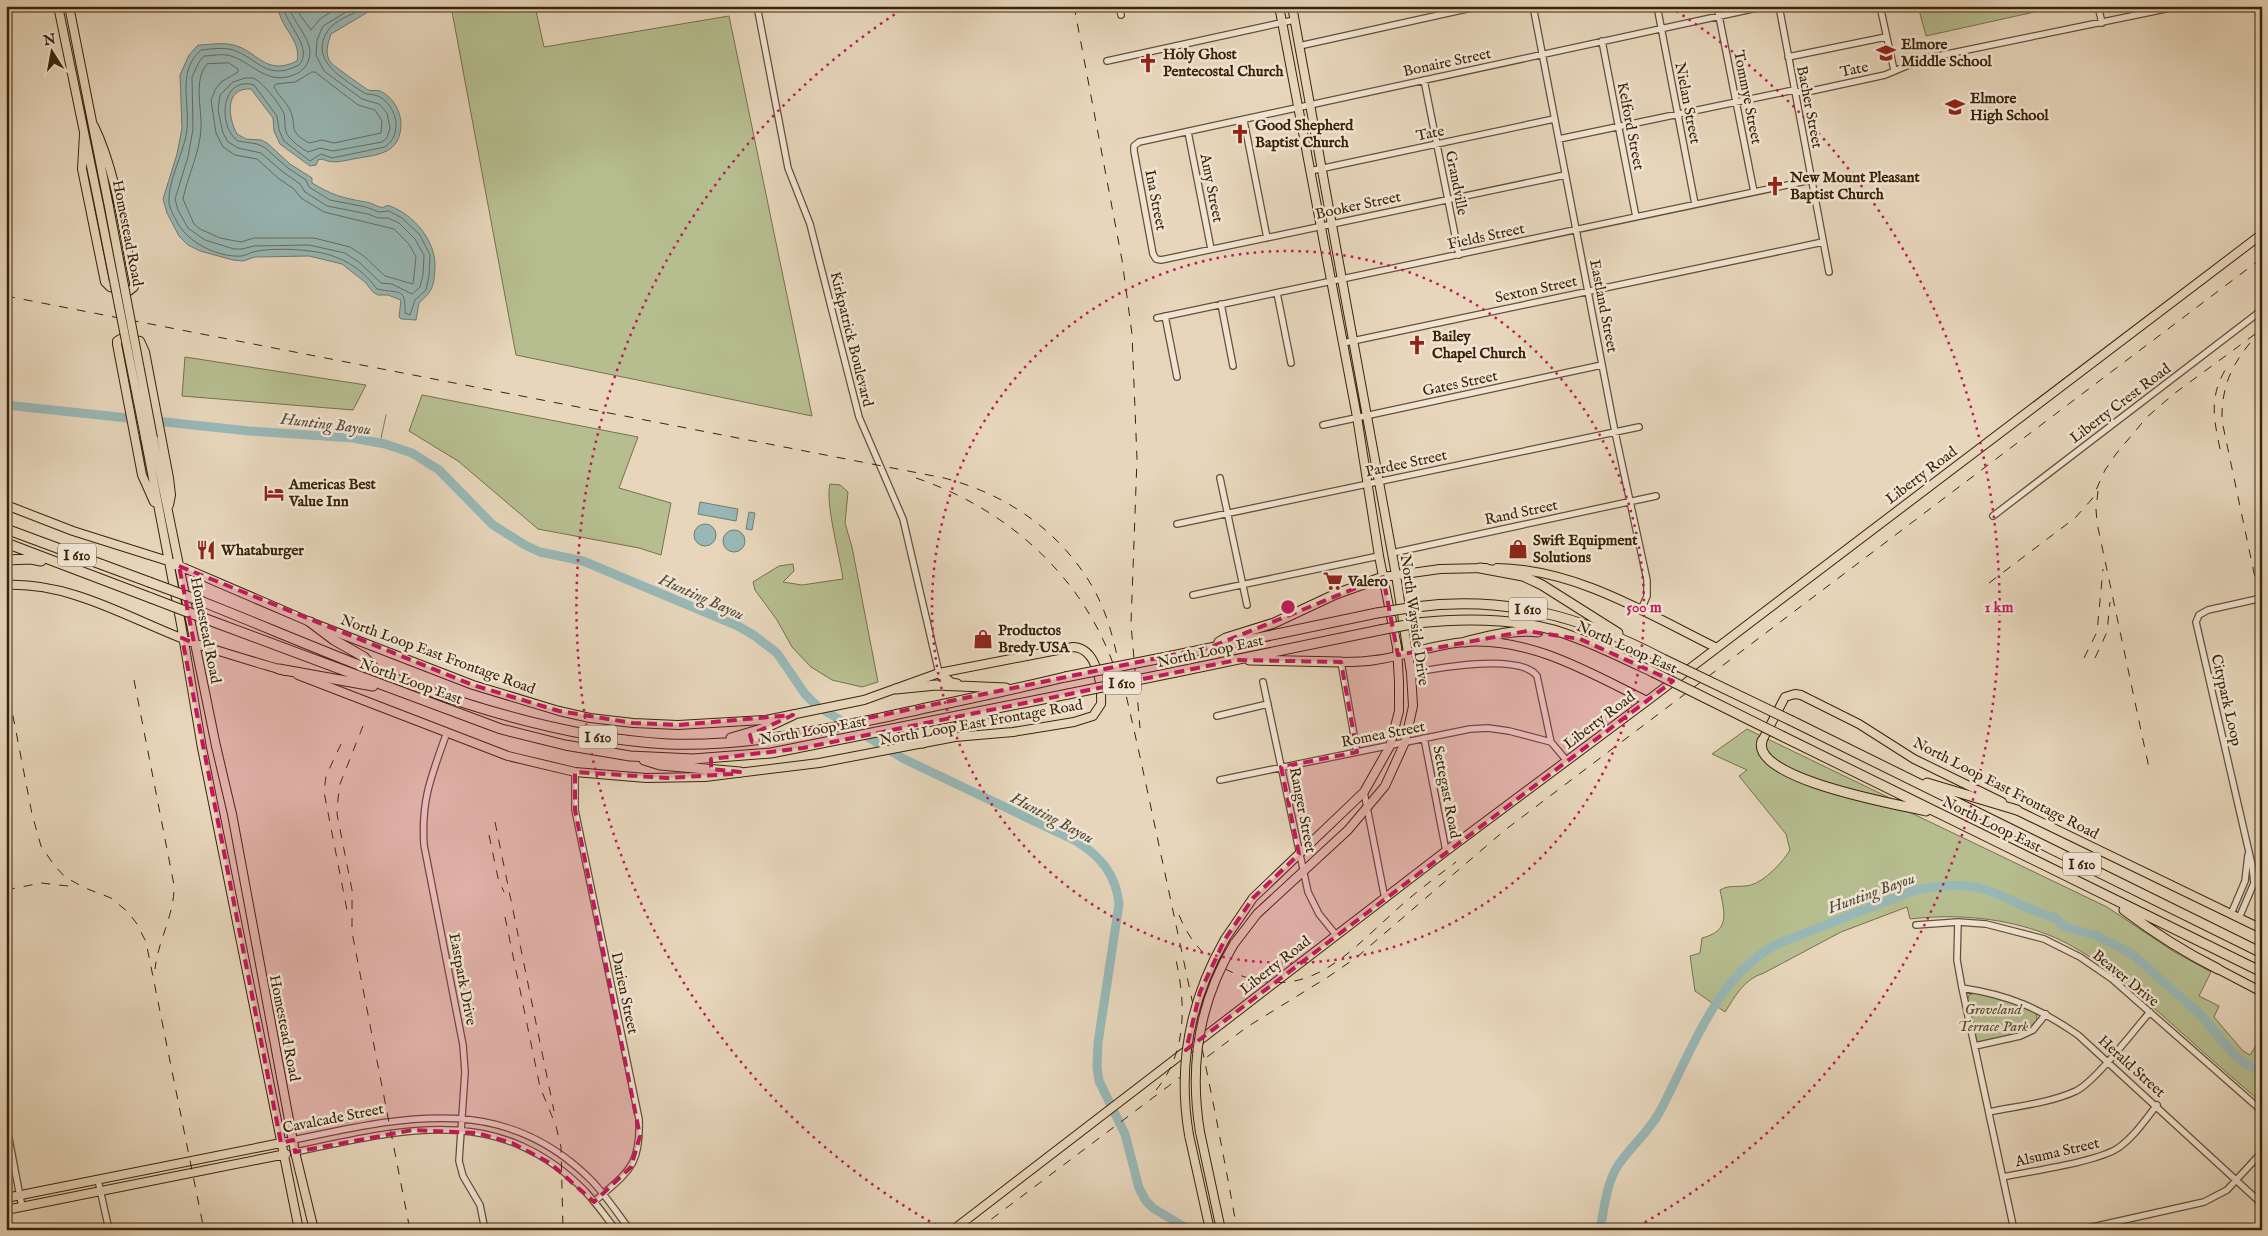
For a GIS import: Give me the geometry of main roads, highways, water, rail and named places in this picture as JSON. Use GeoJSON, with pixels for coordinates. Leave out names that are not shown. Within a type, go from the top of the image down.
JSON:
{"type":"FeatureCollection","features":[{"type":"Feature","properties":{"kind":"highway","name":"North Loop East"},"geometry":{"type":"LineString","coordinates":[[6,529],[487,711],[536,725],[593,736],[670,744],[759,741],[871,720],[1018,689],[1065,677],[1415,607],[1470,604],[1530,609],[1584,623],[1635,644],[2262,953]]}},
{"type":"Feature","properties":{"kind":"highway","name":"North Loop East"},"geometry":{"type":"LineString","coordinates":[[6,543],[501,729],[565,745],[630,756],[693,759],[771,753],[1418,623],[1462,619],[1506,622],[1553,630],[1580,639],[1653,672],[2110,899],[2262,972]]}},
{"type":"Feature","properties":{"kind":"highway"},"geometry":{"type":"LineString","coordinates":[[6,560],[30,558],[72,569]]}},
{"type":"Feature","properties":{"kind":"highway"},"geometry":{"type":"LineString","coordinates":[[1480,568],[1523,576],[1542,585],[1635,644]]}},
{"type":"Feature","properties":{"kind":"highway"},"geometry":{"type":"LineString","coordinates":[[1211,647],[1226,638],[1274,622],[1336,594],[1383,577]]}},
{"type":"Feature","properties":{"kind":"highway"},"geometry":{"type":"LineString","coordinates":[[310,622],[334,640],[364,657],[377,670]]}},
{"type":"Feature","properties":{"kind":"highway"},"geometry":{"type":"LineString","coordinates":[[1465,642],[1501,634],[1527,631],[1580,639]]}},
{"type":"Feature","properties":{"kind":"highway"},"geometry":{"type":"LineString","coordinates":[[1237,660],[1341,662]]}},
{"type":"Feature","properties":{"kind":"highway"},"geometry":{"type":"LineString","coordinates":[[279,669],[396,690]]}},
{"type":"Feature","properties":{"kind":"highway"},"geometry":{"type":"LineString","coordinates":[[939,673],[951,683],[962,686]]}},
{"type":"Feature","properties":{"kind":"highway"},"geometry":{"type":"LineString","coordinates":[[896,689],[920,686],[962,686],[1018,689]]}},
{"type":"Feature","properties":{"kind":"highway"},"geometry":{"type":"LineString","coordinates":[[923,743],[1002,707]]}},
{"type":"Feature","properties":{"kind":"highway"},"geometry":{"type":"LineString","coordinates":[[712,743],[765,728],[794,715]]}},
{"type":"Feature","properties":{"kind":"highway"},"geometry":{"type":"LineString","coordinates":[[1762,741],[1763,752],[1768,760],[1803,779],[1852,795],[1943,815]]}},
{"type":"Feature","properties":{"kind":"highway"},"geometry":{"type":"LineString","coordinates":[[630,756],[660,765],[740,772]]}},
{"type":"Feature","properties":{"kind":"highway"},"geometry":{"type":"LineString","coordinates":[[1902,776],[2018,810]]}},
{"type":"Feature","properties":{"kind":"highway"},"geometry":{"type":"LineString","coordinates":[[2110,899],[2156,935],[2181,951],[2218,969]]}},
{"type":"Feature","properties":{"kind":"main road","name":"Homestead Road"},"geometry":{"type":"LineString","coordinates":[[58,6],[99,205],[149,437],[168,510],[194,643],[232,814],[260,973],[295,1152],[314,1230]]}},
{"type":"Feature","properties":{"kind":"main road","name":"Homestead Road"},"geometry":{"type":"LineString","coordinates":[[69,6],[109,207],[149,437],[158,511],[202,748],[299,1230]]}},
{"type":"Feature","properties":{"kind":"main road","name":"North Wayside Drive"},"geometry":{"type":"LineString","coordinates":[[1210,1230],[1189,1135],[1184,1090],[1189,1030],[1203,983],[1225,939],[1254,898],[1364,792],[1390,746],[1399,711],[1398,655],[1379,556],[1357,417],[1279,6]]}},
{"type":"Feature","properties":{"kind":"main road","name":"North Wayside Drive"},"geometry":{"type":"LineString","coordinates":[[1221,1230],[1200,1132],[1195,1086],[1196,1047],[1212,986],[1234,944],[1257,914],[1348,830],[1385,786],[1405,742],[1413,706],[1411,673],[1396,575],[1340,278],[1292,6]]}},
{"type":"Feature","properties":{"kind":"main road"},"geometry":{"type":"LineString","coordinates":[[84,134],[81,163],[105,282],[110,287],[129,291],[134,287],[134,283],[119,210],[106,153],[94,126]]}},
{"type":"Feature","properties":{"kind":"main road","name":"Liberty Road"},"geometry":{"type":"LineString","coordinates":[[953,1230],[1446,851],[1648,701],[2262,234]]}},
{"type":"Feature","properties":{"kind":"main road"},"geometry":{"type":"LineString","coordinates":[[158,511],[144,484],[117,344],[117,341],[122,338],[136,340],[143,346],[170,488],[168,510]]}},
{"type":"Feature","properties":{"kind":"main road","name":"North Loop East Frontage Road"},"geometry":{"type":"LineString","coordinates":[[6,505],[73,531],[168,561],[310,622],[473,685],[559,711],[590,718],[633,723],[702,725],[745,722],[794,715],[864,700],[939,673],[1068,647],[1078,647],[1086,651],[1094,661],[1101,704],[1093,716],[1074,722],[923,743],[819,763],[705,777],[628,777],[575,772],[508,756],[279,669],[194,643],[85,598],[54,590],[6,585]]}},
{"type":"Feature","properties":{"kind":"main road"},"geometry":{"type":"LineString","coordinates":[[1383,577],[1440,569],[1480,568],[1511,569],[1553,576],[1583,585],[1641,610],[1717,648]]}},
{"type":"Feature","properties":{"kind":"main road"},"geometry":{"type":"LineString","coordinates":[[1341,662],[1375,661],[1465,642],[1498,643],[1536,650],[1567,661],[1648,701]]}},
{"type":"Feature","properties":{"kind":"main road","name":"North Loop East Frontage Road"},"geometry":{"type":"LineString","coordinates":[[1762,741],[1785,698],[1795,694],[1802,695],[1859,724],[1914,759],[2262,929]]}},
{"type":"Feature","properties":{"kind":"main road"},"geometry":{"type":"LineString","coordinates":[[202,748],[216,746]]}},
{"type":"Feature","properties":{"kind":"main road"},"geometry":{"type":"LineString","coordinates":[[217,818],[232,814]]}},
{"type":"Feature","properties":{"kind":"main road"},"geometry":{"type":"LineString","coordinates":[[236,918],[250,914]]}},
{"type":"Feature","properties":{"kind":"main road"},"geometry":{"type":"LineString","coordinates":[[2218,969],[2262,992]]}},
{"type":"Feature","properties":{"kind":"main road"},"geometry":{"type":"LineString","coordinates":[[248,976],[260,973]]}},
{"type":"Feature","properties":{"kind":"main road"},"geometry":{"type":"LineString","coordinates":[[266,1060],[277,1057]]}},
{"type":"Feature","properties":{"kind":"main road","name":"Cavalcade Street"},"geometry":{"type":"LineString","coordinates":[[6,1198],[293,1140]]}},
{"type":"Feature","properties":{"kind":"main road","name":"Cavalcade Street"},"geometry":{"type":"LineString","coordinates":[[6,1210],[295,1152]]}},
{"type":"Feature","properties":{"kind":"water"},"geometry":{"type":"Polygon","coordinates":[[[278,6],[378,6],[331,34],[327,52],[331,63],[368,90],[380,91],[394,103],[401,120],[401,127],[398,140],[390,149],[379,154],[340,162],[322,159],[318,160],[316,165],[310,166],[280,144],[274,131],[273,118],[251,89],[236,93],[232,98],[230,112],[237,134],[246,139],[261,140],[267,143],[290,164],[312,178],[312,183],[344,197],[382,207],[390,206],[415,222],[428,239],[432,248],[435,267],[432,288],[419,303],[416,320],[401,319],[399,317],[401,300],[388,295],[378,295],[373,292],[365,282],[342,264],[309,256],[255,257],[243,261],[200,251],[188,245],[179,236],[167,213],[163,199],[177,154],[182,128],[180,75],[189,55],[198,45],[224,44],[241,48],[262,61],[277,66],[297,61],[298,53],[296,46],[279,14],[278,6]]]}},
{"type":"Feature","properties":{"kind":"water"},"geometry":{"type":"Polygon","coordinates":[[[700,502],[738,509],[736,521],[698,514],[700,502]]]}},
{"type":"Feature","properties":{"kind":"water"},"geometry":{"type":"Polygon","coordinates":[[[749,512],[755,513],[752,530],[746,529],[749,512]]]}},
{"type":"Feature","properties":{"kind":"water"},"geometry":{"type":"Polygon","coordinates":[[[701,524],[709,524],[716,531],[716,539],[709,546],[701,546],[694,539],[694,531],[701,524]]]}},
{"type":"Feature","properties":{"kind":"water"},"geometry":{"type":"Polygon","coordinates":[[[730,530],[738,530],[745,537],[745,545],[738,552],[730,552],[723,545],[723,537],[730,530]]]}},
{"type":"Feature","properties":{"kind":"waterway","name":"Hunting Bayou"},"geometry":{"type":"LineString","coordinates":[[6,405],[249,431],[353,438],[385,444],[412,453],[439,470],[493,525],[525,545],[540,552],[583,561],[738,626],[777,653],[805,694],[817,706],[904,759],[1085,847],[1099,860],[1110,875],[1119,904],[1098,1043],[1097,1067],[1099,1081],[1125,1134],[1139,1188],[1146,1201],[1153,1208],[1189,1230]]}},
{"type":"Feature","properties":{"kind":"waterway"},"geometry":{"type":"LineString","coordinates":[[380,443],[386,415]]}},
{"type":"Feature","properties":{"kind":"waterway","name":"Hunting Bayou"},"geometry":{"type":"LineString","coordinates":[[1600,1230],[1604,1206],[1613,1174],[1627,1153],[1655,1120],[1706,1019],[1736,976],[1755,959],[1777,944],[1915,890],[1948,886],[1980,888],[2056,918],[2064,927],[2095,935],[2132,954],[2201,1015],[2235,1056],[2262,1072]]}},
{"type":"Feature","properties":{"kind":"railway"},"geometry":{"type":"LineString","coordinates":[[1074,6],[1122,260],[1132,334],[1137,459],[1131,624],[1140,728]]}},
{"type":"Feature","properties":{"kind":"railway"},"geometry":{"type":"LineString","coordinates":[[977,1230],[1247,1027],[1357,957],[1505,830],[2262,258]]}},
{"type":"Feature","properties":{"kind":"railway"},"geometry":{"type":"LineString","coordinates":[[6,296],[944,478],[989,494],[1029,517],[1047,531],[1079,566],[1098,597],[1111,631],[1140,756],[1195,1016],[1237,1230]]}},
{"type":"Feature","properties":{"kind":"railway"},"geometry":{"type":"LineString","coordinates":[[1989,583],[2075,518],[2092,499],[2105,470],[2116,454],[2147,417],[2175,393],[2262,329]]}},
{"type":"Feature","properties":{"kind":"railway"},"geometry":{"type":"LineString","coordinates":[[2250,343],[2237,361],[2228,379],[2223,399],[2222,421],[2257,587]]}},
{"type":"Feature","properties":{"kind":"railway"},"geometry":{"type":"LineString","coordinates":[[2220,449],[2214,406],[2218,386],[2228,365]]}},
{"type":"Feature","properties":{"kind":"railway"},"geometry":{"type":"LineString","coordinates":[[916,478],[950,491],[982,508],[1012,528],[1039,551],[1063,577],[1085,606],[1102,638],[1116,672]]}},
{"type":"Feature","properties":{"kind":"railway"},"geometry":{"type":"LineString","coordinates":[[2098,491],[2097,523],[2149,768]]}},
{"type":"Feature","properties":{"kind":"railway"},"geometry":{"type":"LineString","coordinates":[[2084,658],[2097,632],[2103,569]]}},
{"type":"Feature","properties":{"kind":"railway"},"geometry":{"type":"LineString","coordinates":[[2095,658],[2107,632],[2110,602]]}},
{"type":"Feature","properties":{"kind":"railway"},"geometry":{"type":"LineString","coordinates":[[6,680],[32,814],[41,846],[65,877],[85,888],[111,898],[128,912],[137,924],[146,942],[204,1230]]}},
{"type":"Feature","properties":{"kind":"railway"},"geometry":{"type":"LineString","coordinates":[[134,680],[174,885],[172,906],[159,948],[155,969]]}},
{"type":"Feature","properties":{"kind":"railway"},"geometry":{"type":"LineString","coordinates":[[363,726],[340,784],[337,814],[352,890],[352,932],[410,1230]]}},
{"type":"Feature","properties":{"kind":"railway"},"geometry":{"type":"LineString","coordinates":[[341,744],[326,776],[324,792],[347,910]]}},
{"type":"Feature","properties":{"kind":"railway"},"geometry":{"type":"LineString","coordinates":[[495,822],[554,1111]]}},
{"type":"Feature","properties":{"kind":"railway"},"geometry":{"type":"LineString","coordinates":[[489,835],[498,878],[504,892]]}},
{"type":"Feature","properties":{"kind":"railway"},"geometry":{"type":"LineString","coordinates":[[1179,915],[1195,944],[1219,965],[1239,975],[1264,982],[1286,982],[1306,978],[1342,958],[1424,886],[1456,862]]}},
{"type":"Feature","properties":{"kind":"railway"},"geometry":{"type":"LineString","coordinates":[[6,890],[41,883],[77,887]]}},
{"type":"Feature","properties":{"kind":"railway"},"geometry":{"type":"LineString","coordinates":[[505,917],[540,1087],[556,1126],[561,1147],[563,1230]]}},
{"type":"Feature","properties":{"kind":"railway"},"geometry":{"type":"LineString","coordinates":[[1156,1090],[1166,1076],[1179,1044],[1182,1011],[1176,960]]}},
{"type":"Feature","properties":{"kind":"place","name":"Elmore Middle School"},"geometry":{"type":"Point","coordinates":[1886,53]}},
{"type":"Feature","properties":{"kind":"place","name":"Holy Ghost Pentecostal Church"},"geometry":{"type":"Point","coordinates":[1148,63]}},
{"type":"Feature","properties":{"kind":"place","name":"Elmore High School"},"geometry":{"type":"Point","coordinates":[1955,107]}},
{"type":"Feature","properties":{"kind":"place","name":"Good Shepherd Baptist Church"},"geometry":{"type":"Point","coordinates":[1240,134]}},
{"type":"Feature","properties":{"kind":"place","name":"New Mount Pleasant Baptist Church"},"geometry":{"type":"Point","coordinates":[1775,186]}},
{"type":"Feature","properties":{"kind":"place","name":"Bailey Chapel Church"},"geometry":{"type":"Point","coordinates":[1417,345]}},
{"type":"Feature","properties":{"kind":"place","name":"Americas Best Value Inn"},"geometry":{"type":"Point","coordinates":[274,493]}},
{"type":"Feature","properties":{"kind":"place","name":"Swift Equipment Solutions"},"geometry":{"type":"Point","coordinates":[1518,549]}},
{"type":"Feature","properties":{"kind":"place","name":"Whataburger"},"geometry":{"type":"Point","coordinates":[206,550]}},
{"type":"Feature","properties":{"kind":"place","name":"Valero"},"geometry":{"type":"Point","coordinates":[1333,581]}},
{"type":"Feature","properties":{"kind":"place","name":"Productos Bredy USA"},"geometry":{"type":"Point","coordinates":[983,639]}},
{"type":"Feature","properties":{"kind":"park label","name":"Groveland Terrace Park"},"geometry":{"type":"Point","coordinates":[1993,1018]}}]}
